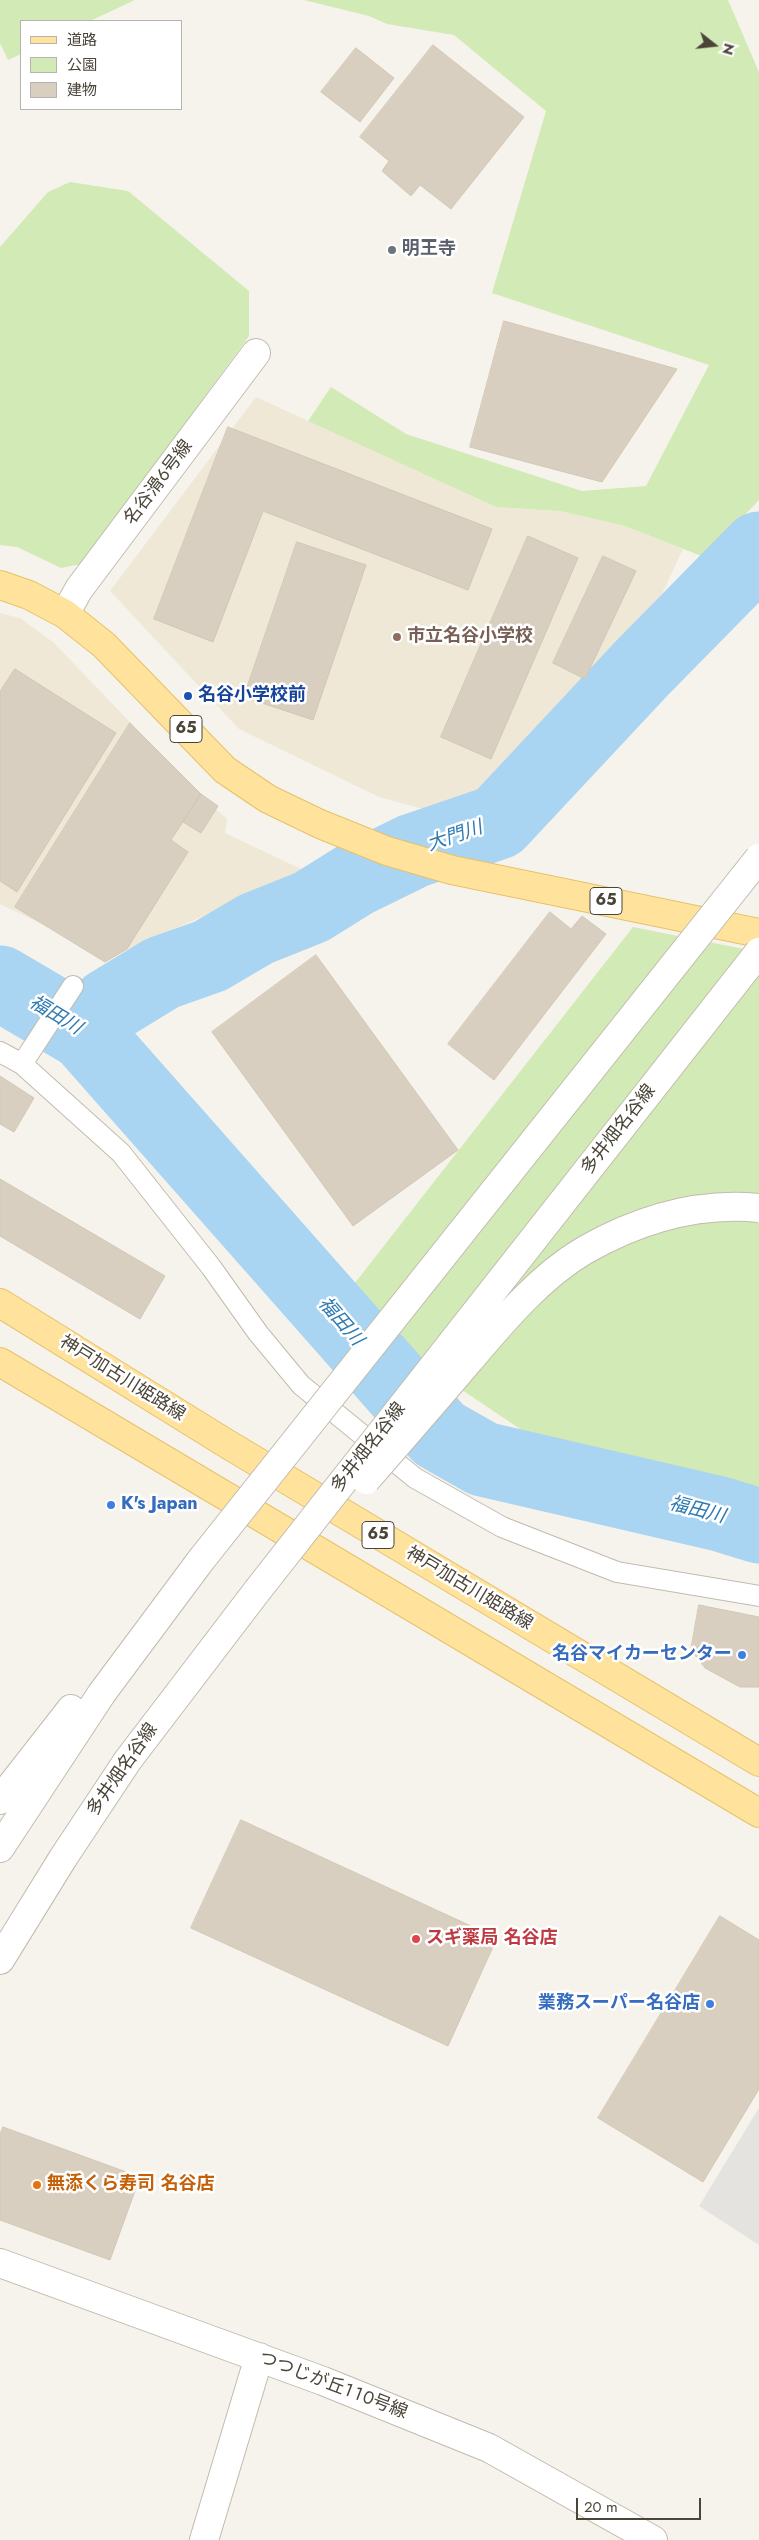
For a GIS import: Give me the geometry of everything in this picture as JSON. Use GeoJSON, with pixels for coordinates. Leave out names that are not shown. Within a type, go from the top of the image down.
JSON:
{"type":"FeatureCollection","features":[{"type":"Feature","properties":{"kind":"main road","name":"65"},"geometry":{"type":"LineString","coordinates":[[0,585],[29,595],[65,614],[104,645],[225,770],[268,799],[320,824],[387,851],[452,870],[759,933]]}},
{"type":"Feature","properties":{"kind":"main road","name":"神戸加古川姫路線"},"geometry":{"type":"LineString","coordinates":[[0,1303],[224,1442],[759,1762]]}},
{"type":"Feature","properties":{"kind":"main road","name":"65"},"geometry":{"type":"LineString","coordinates":[[0,1362],[759,1813]]}},
{"type":"Feature","properties":{"kind":"street","name":"名谷滑６号線"},"geometry":{"type":"LineString","coordinates":[[65,614],[79,589],[256,353]]}},
{"type":"Feature","properties":{"kind":"street"},"geometry":{"type":"LineString","coordinates":[[0,1848],[102,1692],[201,1560],[759,858]]}},
{"type":"Feature","properties":{"kind":"street","name":"多井畑名谷線"},"geometry":{"type":"LineString","coordinates":[[0,1960],[79,1833],[128,1760],[192,1674],[262,1593],[759,952]]}},
{"type":"Feature","properties":{"kind":"street"},"geometry":{"type":"LineString","coordinates":[[262,1593],[536,1287],[584,1250],[642,1223],[686,1210],[734,1205],[759,1208]]}},
{"type":"Feature","properties":{"kind":"street"},"geometry":{"type":"LineString","coordinates":[[0,1800],[89,1686],[201,1560]]}},
{"type":"Feature","properties":{"kind":"street","name":"つつじが丘１１０号線"},"geometry":{"type":"LineString","coordinates":[[0,2263],[259,2357],[489,2448],[653,2540]]}},
{"type":"Feature","properties":{"kind":"street"},"geometry":{"type":"LineString","coordinates":[[204,2540],[259,2357]]}},
{"type":"Feature","properties":{"kind":"lane"},"geometry":{"type":"LineString","coordinates":[[22,1064],[73,986]]}},
{"type":"Feature","properties":{"kind":"lane"},"geometry":{"type":"LineString","coordinates":[[0,1052],[22,1064],[122,1153],[211,1267],[258,1332],[301,1385],[415,1478],[502,1528],[617,1572],[759,1596]]}},
{"type":"Feature","properties":{"kind":"shaded area","name":"市立名谷小学校"},"geometry":{"type":"Polygon","coordinates":[[[256,397],[496,507],[560,511],[625,526],[683,549],[620,683],[471,822],[379,797],[239,729],[110,591],[256,397]]]}},
{"type":"Feature","properties":{"kind":"shaded area"},"geometry":{"type":"Polygon","coordinates":[[[0,613],[20,618],[54,643],[200,795],[227,819],[225,833],[305,871],[111,957],[0,904],[0,613]]]}},
{"type":"Feature","properties":{"kind":"shaded area"},"geometry":{"type":"Polygon","coordinates":[[[759,2108],[759,2245],[699,2206],[759,2108]]]}},
{"type":"Feature","properties":{"kind":"green space"},"geometry":{"type":"Polygon","coordinates":[[[0,0],[135,0],[92,20],[20,20],[20,54],[8,60],[0,43],[0,0]]]}},
{"type":"Feature","properties":{"kind":"green space"},"geometry":{"type":"Polygon","coordinates":[[[304,0],[728,0],[759,72],[759,500],[704,557],[625,526],[560,511],[496,507],[308,421],[331,387],[406,434],[582,491],[646,486],[709,365],[492,293],[546,111],[454,35],[387,24],[369,16],[304,0]]]}},
{"type":"Feature","properties":{"kind":"green space"},"geometry":{"type":"Polygon","coordinates":[[[70,182],[128,191],[249,291],[249,336],[82,564],[61,568],[17,547],[0,545],[0,247],[48,192],[70,182]]]}},
{"type":"Feature","properties":{"kind":"green space"},"geometry":{"type":"Polygon","coordinates":[[[633,927],[759,952],[759,1493],[589,1459],[529,1435],[407,1353],[344,1297],[633,927]]]}},
{"type":"Feature","properties":{"kind":"building"},"geometry":{"type":"Polygon","coordinates":[[[433,45],[524,117],[451,209],[420,185],[411,196],[382,171],[389,161],[360,137],[433,45]]]}},
{"type":"Feature","properties":{"kind":"building"},"geometry":{"type":"Polygon","coordinates":[[[356,48],[394,78],[360,122],[321,92],[356,48]]]}},
{"type":"Feature","properties":{"kind":"building"},"geometry":{"type":"Polygon","coordinates":[[[504,321],[677,369],[602,482],[470,447],[504,321]]]}},
{"type":"Feature","properties":{"kind":"building"},"geometry":{"type":"Polygon","coordinates":[[[228,427],[492,529],[468,590],[263,511],[213,642],[154,619],[228,427]]]}},
{"type":"Feature","properties":{"kind":"building"},"geometry":{"type":"Polygon","coordinates":[[[528,536],[578,558],[491,759],[441,737],[528,536]]]}},
{"type":"Feature","properties":{"kind":"building"},"geometry":{"type":"Polygon","coordinates":[[[297,542],[366,565],[313,720],[244,697],[297,542]]]}},
{"type":"Feature","properties":{"kind":"building"},"geometry":{"type":"Polygon","coordinates":[[[603,556],[636,571],[585,679],[553,663],[603,556]]]}},
{"type":"Feature","properties":{"kind":"building"},"geometry":{"type":"Polygon","coordinates":[[[15,669],[116,733],[17,892],[0,881],[0,692],[15,669]]]}},
{"type":"Feature","properties":{"kind":"building"},"geometry":{"type":"Polygon","coordinates":[[[130,723],[201,794],[171,840],[188,852],[127,949],[105,962],[15,907],[130,723]]]}},
{"type":"Feature","properties":{"kind":"building"},"geometry":{"type":"Polygon","coordinates":[[[201,794],[218,806],[201,833],[183,822],[201,794]]]}},
{"type":"Feature","properties":{"kind":"building"},"geometry":{"type":"Polygon","coordinates":[[[550,912],[571,929],[582,916],[606,934],[494,1080],[448,1044],[550,912]]]}},
{"type":"Feature","properties":{"kind":"building"},"geometry":{"type":"Polygon","coordinates":[[[316,955],[458,1150],[353,1226],[212,1032],[316,955]]]}},
{"type":"Feature","properties":{"kind":"building"},"geometry":{"type":"Polygon","coordinates":[[[0,1076],[34,1098],[14,1132],[0,1124],[0,1076]]]}},
{"type":"Feature","properties":{"kind":"building"},"geometry":{"type":"Polygon","coordinates":[[[0,1179],[165,1276],[140,1319],[0,1236],[0,1179]]]}},
{"type":"Feature","properties":{"kind":"building"},"geometry":{"type":"Polygon","coordinates":[[[699,1605],[759,1617],[759,1687],[740,1687],[705,1668],[691,1650],[699,1605]]]}},
{"type":"Feature","properties":{"kind":"building"},"geometry":{"type":"Polygon","coordinates":[[[241,1820],[497,1938],[448,2046],[191,1928],[241,1820]]]}},
{"type":"Feature","properties":{"kind":"building"},"geometry":{"type":"Polygon","coordinates":[[[720,1916],[759,1940],[759,2089],[703,2182],[598,2118],[720,1916]]]}},
{"type":"Feature","properties":{"kind":"building"},"geometry":{"type":"Polygon","coordinates":[[[3,2127],[140,2177],[110,2260],[0,2220],[0,2135],[3,2127]]]}},
{"type":"Feature","properties":{"kind":"waterway","name":"大門川"},"geometry":{"type":"LineString","coordinates":[[85,1033],[108,1006],[162,973],[210,956],[256,929],[311,907],[356,879],[413,851],[498,822],[642,668],[759,549]]}},
{"type":"Feature","properties":{"kind":"waterway","name":"福田川"},"geometry":{"type":"LineString","coordinates":[[0,983],[85,1033],[439,1434],[483,1459],[720,1514],[759,1526]]}},
{"type":"Feature","properties":{"kind":"place","name":"明王寺"},"geometry":{"type":"Point","coordinates":[392,250]}},
{"type":"Feature","properties":{"kind":"place","name":"市立名谷小学校"},"geometry":{"type":"Point","coordinates":[397,637]}},
{"type":"Feature","properties":{"kind":"place","name":"名谷小学校前"},"geometry":{"type":"Point","coordinates":[188,696]}},
{"type":"Feature","properties":{"kind":"place","name":"K's Japan"},"geometry":{"type":"Point","coordinates":[111,1505]}},
{"type":"Feature","properties":{"kind":"place","name":"名谷マイカーセンター"},"geometry":{"type":"Point","coordinates":[742,1655]}},
{"type":"Feature","properties":{"kind":"place","name":"スギ薬局 名谷店"},"geometry":{"type":"Point","coordinates":[416,1939]}},
{"type":"Feature","properties":{"kind":"place","name":"業務スーパー名谷店"},"geometry":{"type":"Point","coordinates":[710,2004]}},
{"type":"Feature","properties":{"kind":"place","name":"無添くら寿司 名谷店"},"geometry":{"type":"Point","coordinates":[37,2185]}}]}
